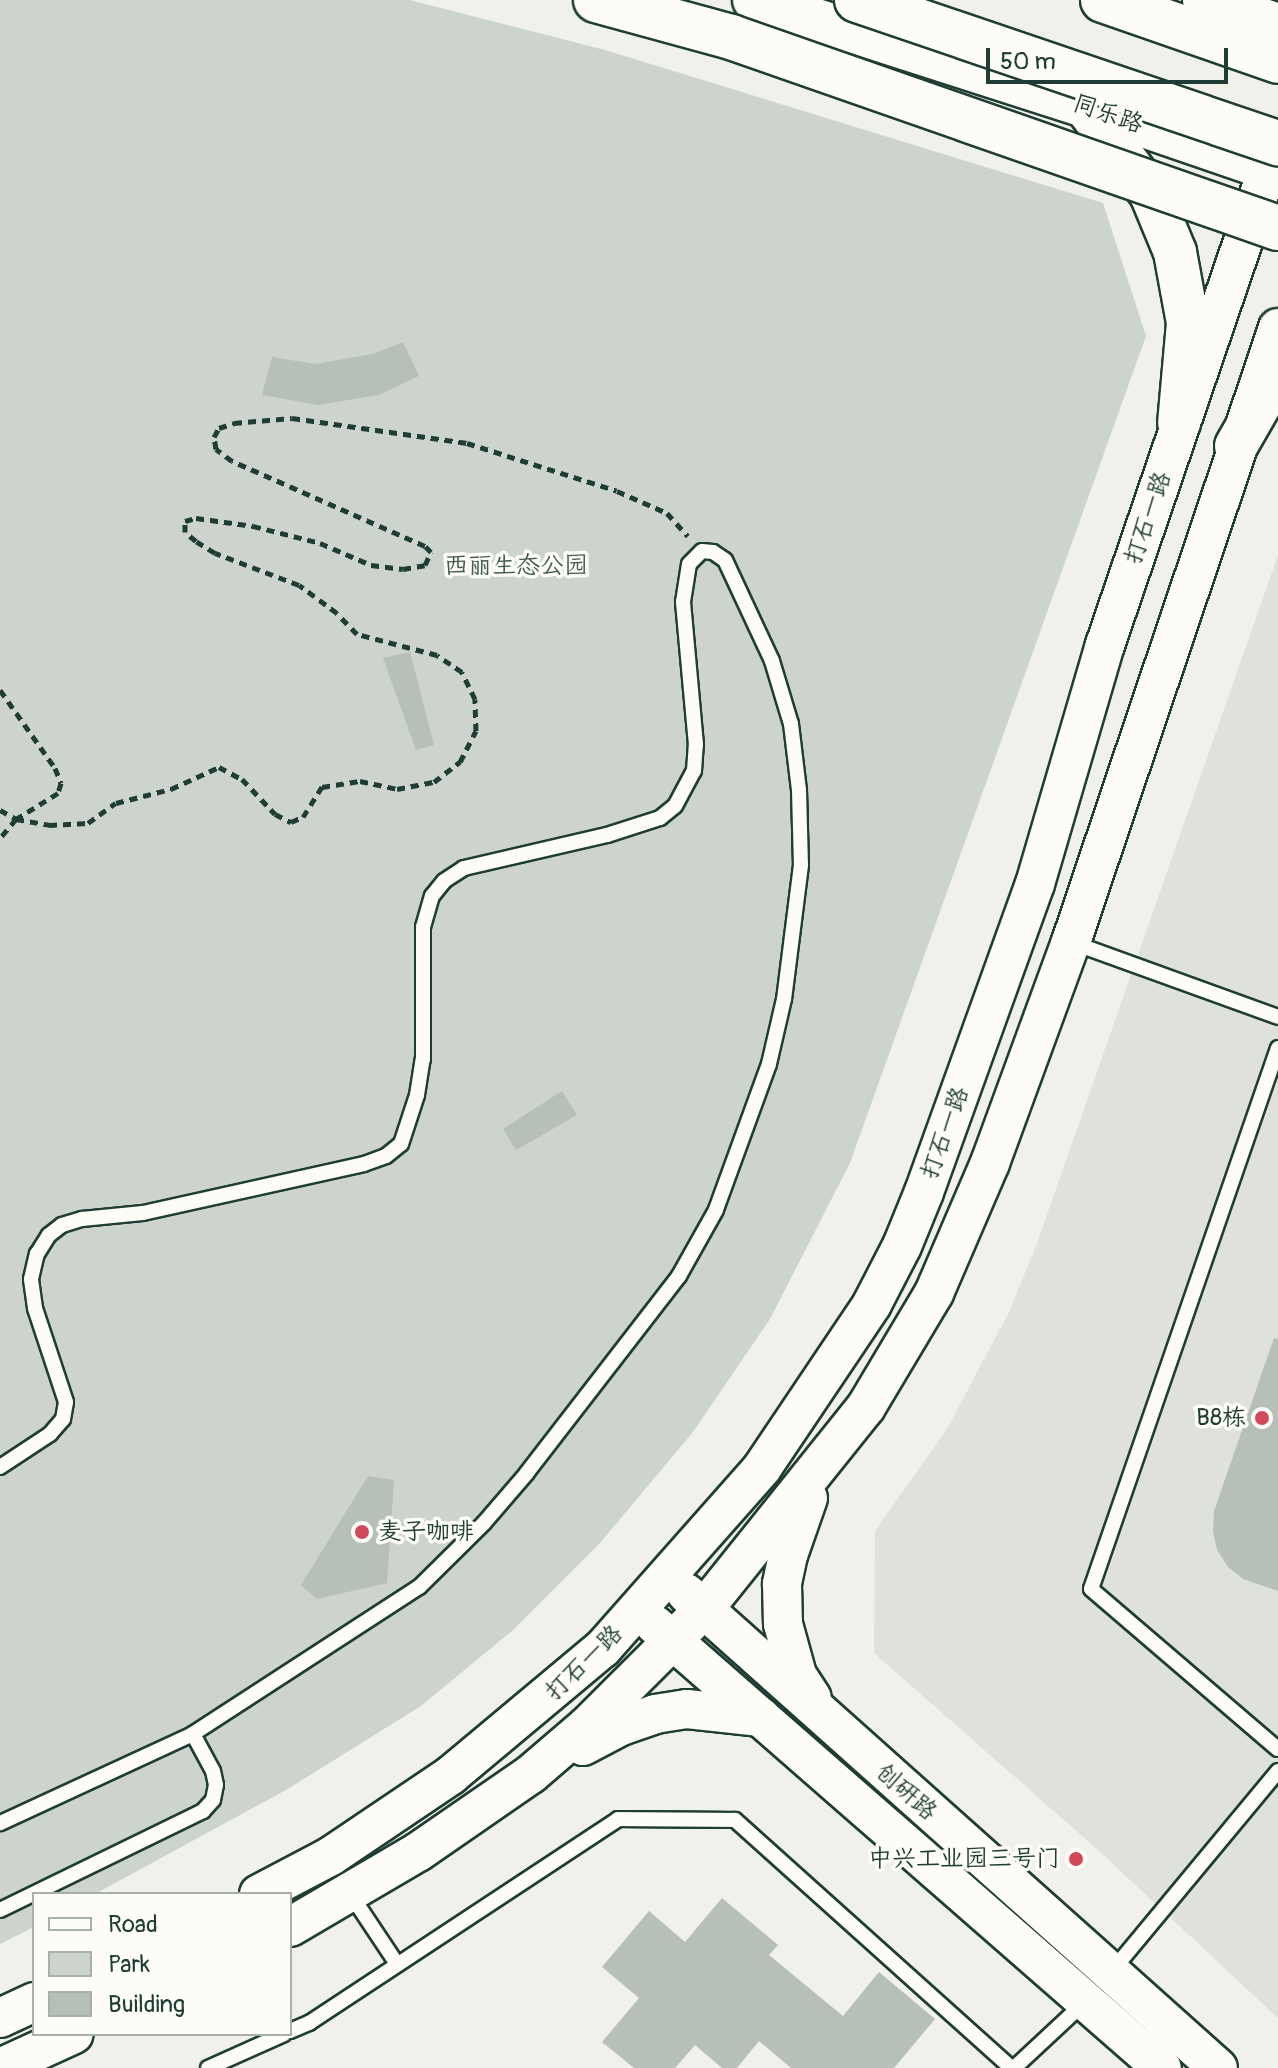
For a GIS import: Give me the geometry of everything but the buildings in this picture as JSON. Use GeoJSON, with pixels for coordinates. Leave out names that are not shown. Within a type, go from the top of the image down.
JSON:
{"type":"FeatureCollection","features":[{"type":"Feature","properties":{"kind":"highway"},"geometry":{"type":"LineString","coordinates":[[596,0],[731,37],[1278,228]]}},
{"type":"Feature","properties":{"kind":"highway"},"geometry":{"type":"LineString","coordinates":[[857,0],[1275,156]]}},
{"type":"Feature","properties":{"kind":"highway"},"geometry":{"type":"LineString","coordinates":[[1103,0],[1278,61]]}},
{"type":"Feature","properties":{"kind":"main road","name":"同乐路"},"geometry":{"type":"LineString","coordinates":[[754,0],[1085,106],[1275,156]]}},
{"type":"Feature","properties":{"kind":"main road"},"geometry":{"type":"LineString","coordinates":[[1204,0],[1278,25]]}},
{"type":"Feature","properties":{"kind":"main road"},"geometry":{"type":"LineString","coordinates":[[1085,106],[1151,194],[1175,252],[1188,323],[1179,423]]}},
{"type":"Feature","properties":{"kind":"main road","name":"打石一路"},"geometry":{"type":"LineString","coordinates":[[263,1892],[331,1856],[451,1775],[603,1648],[762,1468],[872,1304],[902,1246],[1035,884],[1105,645],[1179,423],[1275,156]]}},
{"type":"Feature","properties":{"kind":"main road","name":"打石一路"},"geometry":{"type":"LineString","coordinates":[[292,1926],[418,1852],[531,1774],[588,1725],[704,1609],[866,1407],[940,1278],[990,1163],[1071,942],[1278,328]]}},
{"type":"Feature","properties":{"kind":"main road"},"geometry":{"type":"LineString","coordinates":[[1236,446],[1278,373]]}},
{"type":"Feature","properties":{"kind":"main road"},"geometry":{"type":"LineString","coordinates":[[818,1470],[788,1555],[782,1584],[783,1611],[797,1675],[826,1721]]}},
{"type":"Feature","properties":{"kind":"main road","name":"创研路"},"geometry":{"type":"LineString","coordinates":[[667,1577],[826,1721],[1099,1986],[1162,2068]]}},
{"type":"Feature","properties":{"kind":"main road","name":"创研路"},"geometry":{"type":"LineString","coordinates":[[638,1609],[761,1717],[1099,1986],[1218,2068]]}},
{"type":"Feature","properties":{"kind":"main road"},"geometry":{"type":"LineString","coordinates":[[531,1774],[621,1726],[655,1714],[687,1709],[761,1717]]}},
{"type":"Feature","properties":{"kind":"main road"},"geometry":{"type":"LineString","coordinates":[[0,2018],[32,2003]]}},
{"type":"Feature","properties":{"kind":"main road"},"geometry":{"type":"LineString","coordinates":[[0,2068],[70,2036]]}},
{"type":"Feature","properties":{"kind":"lane"},"geometry":{"type":"LineString","coordinates":[[0,1467],[50,1434],[63,1419],[66,1402],[35,1308],[31,1279],[37,1254],[49,1235],[62,1225],[82,1219],[143,1213],[364,1164],[386,1156],[401,1144],[417,1095],[423,1059],[423,927],[432,896],[444,881],[464,868],[500,857],[607,835],[660,818],[675,806],[694,771],[696,745],[683,602],[689,564],[702,551],[713,552],[725,560],[772,661],[791,724],[799,790],[801,865],[784,999],[769,1064],[716,1210],[679,1276],[630,1344],[527,1473],[454,1555],[419,1587],[193,1734],[0,1823]]}},
{"type":"Feature","properties":{"kind":"lane"},"geometry":{"type":"LineString","coordinates":[[1071,942],[1278,1017]]}},
{"type":"Feature","properties":{"kind":"lane"},"geometry":{"type":"LineString","coordinates":[[1278,1048],[1091,1589],[1278,1749]]}},
{"type":"Feature","properties":{"kind":"lane"},"geometry":{"type":"LineString","coordinates":[[37,1892],[203,1811],[213,1800],[216,1785],[213,1771],[193,1734]]}},
{"type":"Feature","properties":{"kind":"lane"},"geometry":{"type":"LineString","coordinates":[[292,2030],[618,1819],[735,1820],[1012,2068],[1099,1986],[1278,1771]]}},
{"type":"Feature","properties":{"kind":"lane"},"geometry":{"type":"LineString","coordinates":[[0,1910],[32,1894]]}},
{"type":"Feature","properties":{"kind":"lane"},"geometry":{"type":"LineString","coordinates":[[350,1894],[397,1964]]}},
{"type":"Feature","properties":{"kind":"lane"},"geometry":{"type":"LineString","coordinates":[[208,2068],[280,2036]]}},
{"type":"Feature","properties":{"kind":"path"},"geometry":{"type":"LineString","coordinates":[[0,810],[16,819],[68,826],[88,823],[116,803],[171,789],[219,767],[242,779],[275,814],[291,822],[303,817],[322,787],[360,781],[397,789],[409,787],[434,782],[460,762],[476,731],[475,699],[462,672],[437,655],[357,634],[337,613],[299,585],[215,553],[196,541],[185,532],[185,521],[196,518],[253,526],[320,543],[371,565],[403,569],[425,565],[431,552],[425,546],[232,461],[216,449],[214,437],[219,428],[234,423],[292,418],[467,443],[535,462],[667,513],[702,551]]}},
{"type":"Feature","properties":{"kind":"path"},"geometry":{"type":"LineString","coordinates":[[0,690],[55,768],[61,783],[58,793],[16,819],[0,838]]}},
{"type":"Feature","properties":{"kind":"shaded area"},"geometry":{"type":"Polygon","coordinates":[[[1278,555],[1278,2018],[1098,1850],[874,1653],[875,1531],[947,1429],[1009,1312],[1036,1246],[1278,555]]]}},
{"type":"Feature","properties":{"kind":"green space","name":"西丽生态公园"},"geometry":{"type":"Polygon","coordinates":[[[0,0],[410,0],[605,50],[1103,203],[1146,336],[850,1163],[770,1319],[693,1432],[600,1543],[513,1630],[421,1706],[286,1790],[99,1892],[32,1892],[32,1928],[0,1944],[0,0]]]}},
{"type":"Feature","properties":{"kind":"place","name":"B8栋"},"geometry":{"type":"Point","coordinates":[1262,1418]}},
{"type":"Feature","properties":{"kind":"place","name":"麦子咖啡"},"geometry":{"type":"Point","coordinates":[362,1532]}},
{"type":"Feature","properties":{"kind":"place","name":"中兴工业园三号门"},"geometry":{"type":"Point","coordinates":[1076,1859]}}]}
